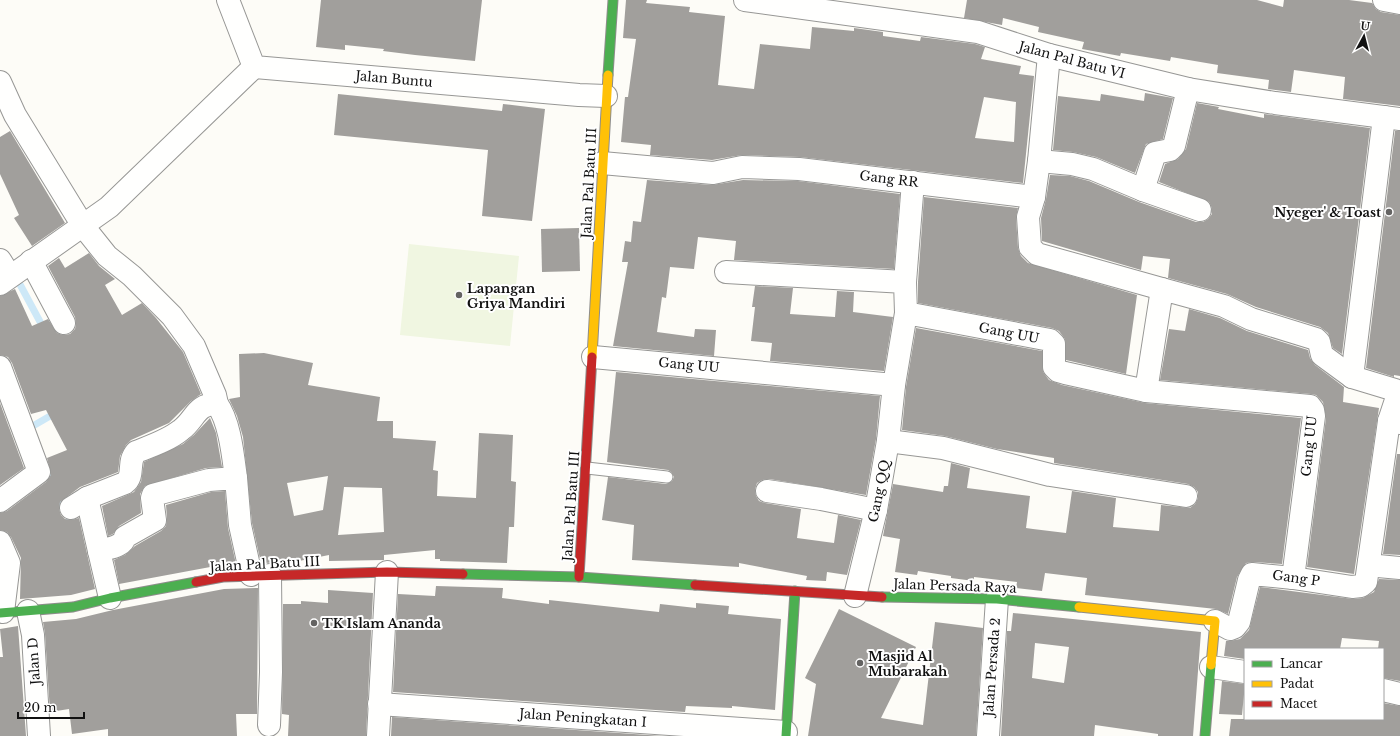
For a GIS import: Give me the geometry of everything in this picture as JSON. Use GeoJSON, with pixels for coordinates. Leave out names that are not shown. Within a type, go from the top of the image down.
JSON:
{"type":"FeatureCollection","features":[{"type":"Feature","properties":{"kind":"street"},"geometry":{"type":"LineString","coordinates":[[64,323],[11,272],[83,226],[109,207],[254,67],[228,0]]}},
{"type":"Feature","properties":{"kind":"street","name":"Jalan Pal Batu III"},"geometry":{"type":"LineString","coordinates":[[2,612],[73,608],[103,599],[223,577],[387,572],[579,577],[587,468],[602,163],[613,0]]}},
{"type":"Feature","properties":{"kind":"street","name":"Jalan Pal Batu VI"},"geometry":{"type":"LineString","coordinates":[[745,0],[971,31],[1049,55],[1188,89],[1392,118]]}},
{"type":"Feature","properties":{"kind":"street"},"geometry":{"type":"LineString","coordinates":[[1384,0],[1400,3]]}},
{"type":"Feature","properties":{"kind":"street"},"geometry":{"type":"LineString","coordinates":[[1049,55],[1039,162],[1034,198],[1028,224],[1030,247],[1032,251],[1224,306],[1251,319],[1316,339],[1319,342],[1322,356],[1352,378],[1392,118]]}},
{"type":"Feature","properties":{"kind":"street","name":"Jalan Buntu"},"geometry":{"type":"LineString","coordinates":[[254,67],[579,96],[606,96]]}},
{"type":"Feature","properties":{"kind":"street"},"geometry":{"type":"LineString","coordinates":[[0,82],[15,115],[83,226],[107,256],[132,276],[172,316],[194,346],[215,395],[217,404],[221,410],[232,449],[240,525],[261,575],[271,672],[269,725]]}},
{"type":"Feature","properties":{"kind":"street"},"geometry":{"type":"LineString","coordinates":[[1143,190],[1155,153],[1170,150],[1176,142],[1188,89]]}},
{"type":"Feature","properties":{"kind":"street"},"geometry":{"type":"LineString","coordinates":[[1039,162],[1072,164],[1093,169],[1143,190],[1200,210]]}},
{"type":"Feature","properties":{"kind":"street","name":"Gang RR"},"geometry":{"type":"LineString","coordinates":[[602,163],[713,173],[742,168],[791,168],[1034,198]]}},
{"type":"Feature","properties":{"kind":"street"},"geometry":{"type":"LineString","coordinates":[[894,385],[906,314],[905,282],[913,182]]}},
{"type":"Feature","properties":{"kind":"street"},"geometry":{"type":"LineString","coordinates":[[726,272],[905,282]]}},
{"type":"Feature","properties":{"kind":"street"},"geometry":{"type":"LineString","coordinates":[[1146,391],[1162,289]]}},
{"type":"Feature","properties":{"kind":"street","name":"Gang UU"},"geometry":{"type":"LineString","coordinates":[[906,314],[1050,340],[1054,344],[1054,367],[1058,371],[1146,391],[1310,406],[1313,410],[1293,578]]}},
{"type":"Feature","properties":{"kind":"street","name":"Gang UU"},"geometry":{"type":"LineString","coordinates":[[593,357],[894,385]]}},
{"type":"Feature","properties":{"kind":"street"},"geometry":{"type":"LineString","coordinates":[[0,367],[4,392],[38,472],[0,501]]}},
{"type":"Feature","properties":{"kind":"street","name":"Gang P"},"geometry":{"type":"LineString","coordinates":[[1215,621],[1230,629],[1239,622],[1249,580],[1252,574],[1293,578],[1352,587],[1360,586],[1366,582],[1395,422],[1398,394],[1395,390],[1352,378]]}},
{"type":"Feature","properties":{"kind":"street","name":"Gang QQ"},"geometry":{"type":"LineString","coordinates":[[855,596],[876,510],[888,441],[894,385]]}},
{"type":"Feature","properties":{"kind":"street"},"geometry":{"type":"LineString","coordinates":[[103,599],[99,551],[79,503],[129,481],[132,457],[136,452],[181,431],[199,408],[210,404],[217,404]]}},
{"type":"Feature","properties":{"kind":"street"},"geometry":{"type":"LineString","coordinates":[[888,441],[943,448],[1050,476],[1186,496]]}},
{"type":"Feature","properties":{"kind":"street"},"geometry":{"type":"LineString","coordinates":[[99,551],[120,544],[126,537],[155,520],[152,498],[153,495],[209,480],[236,478]]}},
{"type":"Feature","properties":{"kind":"street"},"geometry":{"type":"LineString","coordinates":[[767,491],[820,499],[876,510]]}},
{"type":"Feature","properties":{"kind":"street"},"geometry":{"type":"LineString","coordinates":[[0,542],[9,563],[2,612]]}},
{"type":"Feature","properties":{"kind":"street"},"geometry":{"type":"LineString","coordinates":[[1369,562],[1378,566],[1400,568]]}},
{"type":"Feature","properties":{"kind":"street"},"geometry":{"type":"LineString","coordinates":[[378,736],[387,572]]}},
{"type":"Feature","properties":{"kind":"street","name":"Jalan Persada Raya"},"geometry":{"type":"LineString","coordinates":[[579,577],[855,596],[997,599],[1215,621]]}},
{"type":"Feature","properties":{"kind":"street"},"geometry":{"type":"LineString","coordinates":[[786,734],[795,591]]}},
{"type":"Feature","properties":{"kind":"street","name":"Jalan Persada 2"},"geometry":{"type":"LineString","coordinates":[[988,736],[997,599]]}},
{"type":"Feature","properties":{"kind":"street","name":"Jalan D"},"geometry":{"type":"LineString","coordinates":[[28,611],[33,635],[40,736]]}},
{"type":"Feature","properties":{"kind":"street"},"geometry":{"type":"LineString","coordinates":[[1205,736],[1215,621]]}},
{"type":"Feature","properties":{"kind":"street"},"geometry":{"type":"LineString","coordinates":[[1211,667],[1244,672]]}},
{"type":"Feature","properties":{"kind":"street"},"geometry":{"type":"LineString","coordinates":[[1384,690],[1400,694]]}},
{"type":"Feature","properties":{"kind":"street","name":"Jalan Peningkatan I"},"geometry":{"type":"LineString","coordinates":[[380,704],[786,734]]}},
{"type":"Feature","properties":{"kind":"lane"},"geometry":{"type":"LineString","coordinates":[[587,468],[667,477]]}},
{"type":"Feature","properties":{"kind":"green space","name":"Lapangan Griya Mandiri"},"geometry":{"type":"Polygon","coordinates":[[[409,244],[519,256],[510,346],[400,335],[409,244]]]}},
{"type":"Feature","properties":{"kind":"building"},"geometry":{"type":"Polygon","coordinates":[[[321,0],[482,0],[475,61],[415,55],[383,51],[384,49],[345,45],[345,50],[316,47],[321,0]]]}},
{"type":"Feature","properties":{"kind":"building"},"geometry":{"type":"Polygon","coordinates":[[[626,0],[647,0],[646,3],[690,7],[689,12],[725,16],[718,85],[754,89],[760,44],[810,49],[812,27],[854,31],[854,28],[883,32],[883,36],[920,41],[921,37],[975,44],[985,47],[981,59],[1021,66],[1019,74],[1034,76],[1023,183],[800,157],[742,155],[712,160],[650,155],[651,145],[621,142],[625,97],[628,97],[636,39],[623,38],[626,0]],[[984,97],[975,138],[1014,142],[1016,102],[984,97]]]}},
{"type":"Feature","properties":{"kind":"building"},"geometry":{"type":"Polygon","coordinates":[[[967,0],[1257,0],[1283,7],[1284,0],[1349,0],[1372,3],[1376,9],[1381,12],[1400,15],[1400,106],[1343,99],[1345,77],[1294,70],[1291,92],[1268,89],[1269,80],[1217,73],[1218,65],[1171,57],[1170,61],[1121,53],[1120,56],[1082,49],[1084,42],[1038,32],[1039,27],[1003,18],[1002,25],[964,18],[967,0]]]}},
{"type":"Feature","properties":{"kind":"building"},"geometry":{"type":"Polygon","coordinates":[[[1145,93],[1173,98],[1163,139],[1146,144],[1135,173],[1096,157],[1073,152],[1053,150],[1058,96],[1100,101],[1101,94],[1144,101],[1145,93]]]}},
{"type":"Feature","properties":{"kind":"building"},"geometry":{"type":"Polygon","coordinates":[[[338,94],[502,111],[503,104],[545,109],[532,221],[482,216],[488,150],[334,135],[338,94]]]}},
{"type":"Feature","properties":{"kind":"building"},"geometry":{"type":"Polygon","coordinates":[[[1197,103],[1219,107],[1218,109],[1264,118],[1264,114],[1370,128],[1342,354],[1333,348],[1328,333],[1320,327],[1256,307],[1227,294],[1168,278],[1170,259],[1143,256],[1141,270],[1042,241],[1041,218],[1050,175],[1070,176],[1089,181],[1139,202],[1196,222],[1203,222],[1208,219],[1212,214],[1212,208],[1209,202],[1159,182],[1165,164],[1178,159],[1186,149],[1197,103]]]}},
{"type":"Feature","properties":{"kind":"building"},"geometry":{"type":"Polygon","coordinates":[[[10,131],[65,223],[32,246],[14,218],[19,215],[0,174],[0,137],[10,131]]]}},
{"type":"Feature","properties":{"kind":"building"},"geometry":{"type":"Polygon","coordinates":[[[1395,131],[1400,131],[1400,376],[1394,375],[1394,377],[1366,368],[1395,131]]]}},
{"type":"Feature","properties":{"kind":"building"},"geometry":{"type":"Polygon","coordinates":[[[647,180],[712,185],[743,180],[798,181],[900,194],[894,269],[734,260],[736,241],[698,237],[694,269],[670,267],[666,298],[662,297],[657,332],[694,337],[695,329],[716,330],[714,356],[613,346],[628,262],[622,262],[625,241],[631,242],[633,221],[641,222],[647,180]]]}},
{"type":"Feature","properties":{"kind":"building"},"geometry":{"type":"Polygon","coordinates":[[[924,197],[1018,208],[1016,218],[1018,248],[1021,256],[1028,263],[1137,295],[1126,374],[1066,360],[1065,339],[1059,331],[1052,328],[918,303],[924,197]]]}},
{"type":"Feature","properties":{"kind":"building"},"geometry":{"type":"Polygon","coordinates":[[[579,228],[580,271],[542,272],[541,229],[579,228]]]}},
{"type":"Feature","properties":{"kind":"building"},"geometry":{"type":"Polygon","coordinates":[[[89,253],[99,266],[115,279],[105,285],[122,315],[142,303],[183,352],[201,394],[191,401],[169,423],[131,440],[126,445],[120,456],[118,472],[80,487],[60,502],[59,509],[61,515],[65,519],[72,520],[79,518],[95,589],[71,595],[20,599],[21,558],[11,537],[7,532],[0,530],[0,513],[7,511],[46,482],[51,475],[47,458],[67,450],[46,410],[31,414],[12,363],[8,357],[0,355],[0,296],[15,289],[32,326],[48,319],[57,333],[63,335],[70,334],[75,329],[75,317],[48,266],[59,258],[65,268],[89,253]]]}},
{"type":"Feature","properties":{"kind":"building"},"geometry":{"type":"Polygon","coordinates":[[[755,286],[793,288],[790,314],[835,317],[837,291],[854,292],[853,312],[893,317],[884,371],[770,361],[772,343],[751,341],[755,307],[752,307],[755,286]]]}},
{"type":"Feature","properties":{"kind":"building"},"geometry":{"type":"Polygon","coordinates":[[[1189,309],[1220,318],[1247,331],[1308,350],[1310,358],[1315,365],[1344,387],[1343,402],[1379,408],[1354,574],[1307,567],[1326,418],[1323,402],[1316,395],[1311,394],[1160,380],[1169,329],[1185,331],[1189,309]]]}},
{"type":"Feature","properties":{"kind":"building"},"geometry":{"type":"Polygon","coordinates":[[[916,328],[1042,351],[1043,372],[1049,380],[1062,385],[1145,403],[1301,418],[1282,564],[1246,563],[1237,577],[1228,614],[1216,609],[1085,595],[1087,578],[1045,573],[1042,591],[1016,588],[1017,582],[974,577],[974,581],[918,571],[917,575],[895,572],[900,539],[883,536],[893,484],[943,492],[944,486],[948,486],[951,463],[970,468],[967,488],[1030,496],[1026,528],[1033,529],[1066,533],[1072,491],[1116,498],[1113,527],[1159,531],[1161,505],[1190,508],[1195,504],[1198,498],[1198,492],[1194,487],[1188,484],[1054,463],[1054,458],[997,449],[945,436],[902,430],[906,387],[916,328]]]}},
{"type":"Feature","properties":{"kind":"building"},"geometry":{"type":"Polygon","coordinates":[[[264,353],[313,363],[308,385],[380,397],[377,421],[393,421],[393,438],[436,441],[433,470],[438,471],[437,496],[476,498],[479,433],[513,435],[511,481],[516,482],[514,527],[509,527],[507,563],[440,561],[440,559],[435,559],[435,550],[384,555],[384,560],[329,561],[329,555],[294,562],[261,563],[252,523],[243,437],[237,416],[229,399],[240,397],[239,354],[264,353]],[[328,476],[287,483],[294,516],[323,510],[328,476]],[[344,487],[338,535],[384,532],[382,488],[344,487]]]}},
{"type":"Feature","properties":{"kind":"building"},"geometry":{"type":"Polygon","coordinates":[[[616,372],[880,396],[876,439],[866,495],[769,479],[762,480],[757,483],[755,489],[756,496],[759,501],[801,509],[797,538],[834,543],[838,515],[861,520],[847,575],[827,572],[826,581],[806,580],[807,576],[739,563],[739,567],[632,560],[634,525],[602,520],[608,477],[666,484],[672,481],[674,477],[668,470],[607,462],[616,372]]]}},
{"type":"Feature","properties":{"kind":"building"},"geometry":{"type":"Polygon","coordinates":[[[0,403],[24,468],[0,485],[0,403]]]}},
{"type":"Feature","properties":{"kind":"building"},"geometry":{"type":"Polygon","coordinates":[[[210,418],[216,433],[222,467],[206,468],[145,486],[140,494],[141,513],[119,526],[113,534],[108,536],[102,506],[134,492],[141,482],[144,462],[183,444],[210,418]]]}},
{"type":"Feature","properties":{"kind":"building"},"geometry":{"type":"Polygon","coordinates":[[[1397,454],[1400,454],[1400,555],[1383,554],[1397,454]]]}},
{"type":"Feature","properties":{"kind":"building"},"geometry":{"type":"Polygon","coordinates":[[[225,491],[228,528],[236,564],[221,565],[119,584],[114,560],[125,555],[135,546],[161,531],[166,526],[166,505],[211,492],[225,491]]]}},
{"type":"Feature","properties":{"kind":"building"},"geometry":{"type":"Polygon","coordinates":[[[1379,579],[1400,580],[1400,681],[1384,678],[1384,648],[1378,648],[1379,641],[1342,638],[1340,648],[1244,648],[1244,659],[1224,656],[1226,641],[1240,639],[1249,630],[1260,587],[1353,599],[1363,598],[1374,592],[1379,579]]]}},
{"type":"Feature","properties":{"kind":"building"},"geometry":{"type":"Polygon","coordinates":[[[436,586],[503,588],[502,598],[549,604],[549,600],[659,612],[660,604],[696,608],[696,603],[729,606],[728,614],[781,619],[775,710],[732,706],[732,708],[686,706],[685,712],[393,692],[398,594],[435,596],[436,586]]]}},
{"type":"Feature","properties":{"kind":"building"},"geometry":{"type":"Polygon","coordinates":[[[258,588],[257,714],[236,714],[237,736],[108,736],[108,729],[72,734],[69,709],[50,712],[43,622],[76,619],[113,610],[224,589],[258,588]]]}},
{"type":"Feature","properties":{"kind":"building"},"geometry":{"type":"Polygon","coordinates":[[[328,590],[373,593],[366,736],[288,736],[289,715],[282,714],[283,604],[301,604],[301,601],[328,603],[328,590]]]}},
{"type":"Feature","properties":{"kind":"building"},"geometry":{"type":"Polygon","coordinates":[[[839,609],[916,647],[881,718],[923,725],[935,622],[983,628],[976,736],[808,736],[816,684],[805,678],[839,609]]]}},
{"type":"Feature","properties":{"kind":"building"},"geometry":{"type":"Polygon","coordinates":[[[1013,613],[1201,632],[1193,736],[1158,736],[1158,734],[1095,725],[1094,736],[1001,736],[1007,631],[1011,631],[1013,613]],[[1035,643],[1032,678],[1064,683],[1069,647],[1035,643]]]}},
{"type":"Feature","properties":{"kind":"building"},"geometry":{"type":"Polygon","coordinates":[[[18,626],[26,736],[0,736],[0,657],[3,657],[0,629],[18,626]]]}},
{"type":"Feature","properties":{"kind":"building"},"geometry":{"type":"Polygon","coordinates":[[[1222,681],[1244,684],[1242,715],[1219,714],[1222,681]]]}},
{"type":"Feature","properties":{"kind":"building"},"geometry":{"type":"Polygon","coordinates":[[[1384,703],[1400,706],[1400,736],[1229,736],[1231,719],[1384,720],[1384,703]]]}},
{"type":"Feature","properties":{"kind":"building"},"geometry":{"type":"Polygon","coordinates":[[[392,717],[662,736],[391,736],[392,717]]]}},
{"type":"Feature","properties":{"kind":"waterway"},"geometry":{"type":"LineString","coordinates":[[16,277],[45,331]]}},
{"type":"Feature","properties":{"kind":"waterway"},"geometry":{"type":"LineString","coordinates":[[26,430],[57,412]]}},
{"type":"Feature","properties":{"kind":"waterway"},"geometry":{"type":"LineString","coordinates":[[44,469],[74,527]]}},
{"type":"Feature","properties":{"kind":"traffic: fast"},"geometry":{"type":"LineString","coordinates":[[608,75],[613,0]]}},
{"type":"Feature","properties":{"kind":"traffic: fast"},"geometry":{"type":"LineString","coordinates":[[463,574],[579,577],[695,585]]}},
{"type":"Feature","properties":{"kind":"traffic: fast"},"geometry":{"type":"LineString","coordinates":[[0,613],[73,607],[110,598],[196,582]]}},
{"type":"Feature","properties":{"kind":"traffic: fast"},"geometry":{"type":"LineString","coordinates":[[786,736],[795,591]]}},
{"type":"Feature","properties":{"kind":"traffic: fast"},"geometry":{"type":"LineString","coordinates":[[882,597],[997,599],[1079,607]]}},
{"type":"Feature","properties":{"kind":"traffic: fast"},"geometry":{"type":"LineString","coordinates":[[1205,736],[1211,665]]}},
{"type":"Feature","properties":{"kind":"traffic: slow"},"geometry":{"type":"LineString","coordinates":[[592,357],[608,75]]}},
{"type":"Feature","properties":{"kind":"traffic: slow"},"geometry":{"type":"LineString","coordinates":[[1079,607],[1215,621],[1211,665]]}},
{"type":"Feature","properties":{"kind":"traffic: jam"},"geometry":{"type":"LineString","coordinates":[[579,577],[592,357]]}},
{"type":"Feature","properties":{"kind":"traffic: jam"},"geometry":{"type":"LineString","coordinates":[[196,582],[223,577],[387,572],[463,574]]}},
{"type":"Feature","properties":{"kind":"traffic: jam"},"geometry":{"type":"LineString","coordinates":[[695,585],[882,597]]}},
{"type":"Feature","properties":{"kind":"place","name":"Nyeger' & Toast"},"geometry":{"type":"Point","coordinates":[1389,212]}},
{"type":"Feature","properties":{"kind":"place","name":"Lapangan Griya Mandiri"},"geometry":{"type":"Point","coordinates":[459,295]}},
{"type":"Feature","properties":{"kind":"place","name":"TK Islam Ananda"},"geometry":{"type":"Point","coordinates":[314,623]}},
{"type":"Feature","properties":{"kind":"place","name":"Masjid Al Mubarakah"},"geometry":{"type":"Point","coordinates":[860,663]}}]}
